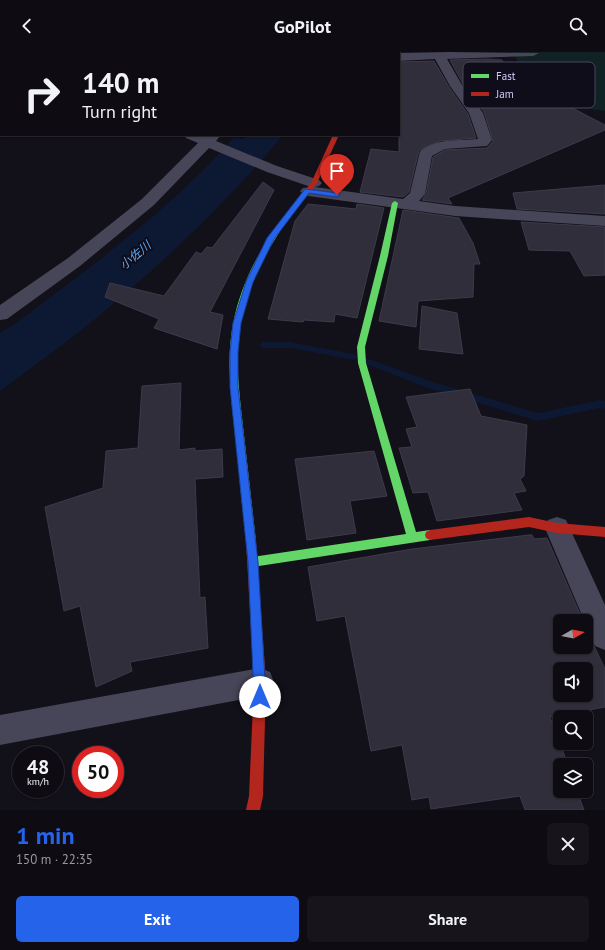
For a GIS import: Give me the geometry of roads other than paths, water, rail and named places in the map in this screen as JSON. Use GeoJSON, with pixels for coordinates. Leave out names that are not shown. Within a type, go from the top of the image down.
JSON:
{"type":"FeatureCollection","features":[{"type":"Feature","properties":{"kind":"main road"},"geometry":{"type":"LineString","coordinates":[[254,810],[256,796],[260,682],[253,562],[234,387],[234,352],[237,323],[249,282],[271,238],[311,187],[336,136]]}},
{"type":"Feature","properties":{"kind":"main road"},"geometry":{"type":"LineString","coordinates":[[400,204],[384,256],[361,347],[362,363],[412,537]]}},
{"type":"Feature","properties":{"kind":"main road"},"geometry":{"type":"LineString","coordinates":[[253,562],[412,537],[529,522],[557,528],[605,532]]}},
{"type":"Feature","properties":{"kind":"street"},"geometry":{"type":"LineString","coordinates":[[400,57],[533,53]]}},
{"type":"Feature","properties":{"kind":"street"},"geometry":{"type":"LineString","coordinates":[[439,56],[463,95]]}},
{"type":"Feature","properties":{"kind":"street"},"geometry":{"type":"LineString","coordinates":[[400,204],[417,194],[425,154],[430,149],[447,144],[482,143],[485,140],[476,113],[472,108]]}},
{"type":"Feature","properties":{"kind":"street"},"geometry":{"type":"LineString","coordinates":[[194,136],[210,141],[311,187],[400,204],[455,211],[605,221]]}},
{"type":"Feature","properties":{"kind":"street"},"geometry":{"type":"LineString","coordinates":[[0,314],[74,262],[148,202],[210,141]]}},
{"type":"Feature","properties":{"kind":"street"},"geometry":{"type":"LineString","coordinates":[[557,528],[605,636]]}},
{"type":"Feature","properties":{"kind":"street"},"geometry":{"type":"LineString","coordinates":[[0,730],[260,682]]}},
{"type":"Feature","properties":{"kind":"water","name":"小佐川"},"geometry":{"type":"Polygon","coordinates":[[[247,136],[282,136],[223,202],[159,264],[86,327],[0,391],[0,333],[15,324],[129,236],[183,189],[233,138],[242,139],[247,136]]]}},
{"type":"Feature","properties":{"kind":"waterway"},"geometry":{"type":"LineString","coordinates":[[263,345],[290,345],[354,357]]}},
{"type":"Feature","properties":{"kind":"waterway"},"geometry":{"type":"LineString","coordinates":[[366,361],[431,385],[538,417],[600,404],[605,405]]}}]}
